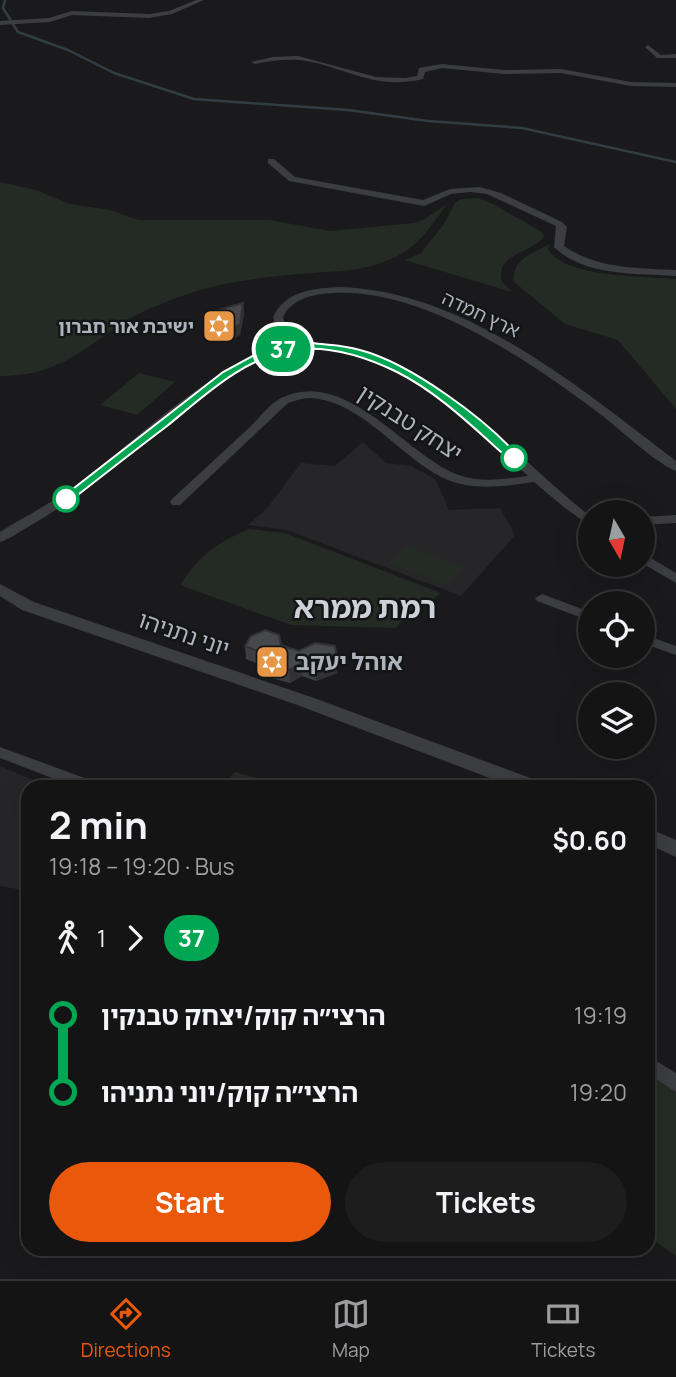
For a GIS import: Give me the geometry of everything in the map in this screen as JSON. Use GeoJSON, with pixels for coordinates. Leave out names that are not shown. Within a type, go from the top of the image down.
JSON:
{"type":"FeatureCollection","features":[{"type":"Feature","properties":{"kind":"street"},"geometry":{"type":"LineString","coordinates":[[0,23],[50,20],[72,13],[149,16],[170,13],[201,0]]}},
{"type":"Feature","properties":{"kind":"street"},"geometry":{"type":"LineString","coordinates":[[648,47],[659,57],[676,56]]}},
{"type":"Feature","properties":{"kind":"street"},"geometry":{"type":"LineString","coordinates":[[255,62],[306,59],[376,79],[412,80],[420,77],[422,70],[442,66],[504,72],[561,71],[649,86],[676,85]]}},
{"type":"Feature","properties":{"kind":"street"},"geometry":{"type":"LineString","coordinates":[[271,162],[292,179],[424,204],[432,197],[447,192],[473,190],[496,194],[535,215],[559,224],[562,227],[559,247],[571,257],[587,264],[676,273]]}},
{"type":"Feature","properties":{"kind":"street","name":"ארץ חמדה"},"geometry":{"type":"LineString","coordinates":[[288,348],[278,317],[284,305],[302,295],[342,289],[404,301],[461,321],[518,350],[676,467]]}},
{"type":"Feature","properties":{"kind":"street"},"geometry":{"type":"LineString","coordinates":[[0,538],[78,491],[227,374],[249,360],[288,348],[312,346],[358,352],[402,370],[449,402],[578,512]]}},
{"type":"Feature","properties":{"kind":"street","name":"יצחק טבנקין"},"geometry":{"type":"LineString","coordinates":[[176,502],[284,401],[302,395],[325,398],[366,416],[432,467],[452,477],[489,483],[536,478]]}},
{"type":"Feature","properties":{"kind":"street"},"geometry":{"type":"LineString","coordinates":[[655,520],[676,519]]}},
{"type":"Feature","properties":{"kind":"street"},"geometry":{"type":"LineString","coordinates":[[0,531],[31,520]]}},
{"type":"Feature","properties":{"kind":"street"},"geometry":{"type":"LineString","coordinates":[[655,565],[676,579]]}},
{"type":"Feature","properties":{"kind":"street","name":"יוני נתניהו"},"geometry":{"type":"LineString","coordinates":[[4,590],[65,620],[307,702],[516,780]]}},
{"type":"Feature","properties":{"kind":"street"},"geometry":{"type":"LineString","coordinates":[[542,598],[578,612]]}},
{"type":"Feature","properties":{"kind":"street"},"geometry":{"type":"LineString","coordinates":[[655,643],[676,651]]}},
{"type":"Feature","properties":{"kind":"street"},"geometry":{"type":"LineString","coordinates":[[0,752],[74,780]]}},
{"type":"Feature","properties":{"kind":"street"},"geometry":{"type":"LineString","coordinates":[[655,839],[676,849]]}},
{"type":"Feature","properties":{"kind":"street"},"geometry":{"type":"LineString","coordinates":[[655,1069],[676,1084]]}},
{"type":"Feature","properties":{"kind":"shaded area"},"geometry":{"type":"Polygon","coordinates":[[[0,182],[36,190],[70,204],[110,210],[139,220],[270,220],[330,231],[414,223],[447,204],[414,245],[386,261],[359,269],[263,278],[198,291],[130,318],[88,347],[49,368],[0,376],[0,182]]]}},
{"type":"Feature","properties":{"kind":"shaded area"},"geometry":{"type":"Polygon","coordinates":[[[478,198],[542,232],[544,237],[503,265],[502,282],[512,292],[405,260],[421,253],[444,224],[455,203],[461,199],[478,198]]]}},
{"type":"Feature","properties":{"kind":"shaded area"},"geometry":{"type":"Polygon","coordinates":[[[550,244],[548,249],[557,258],[587,270],[676,279],[676,409],[618,340],[565,324],[513,281],[520,262],[550,244]]]}},
{"type":"Feature","properties":{"kind":"shaded area"},"geometry":{"type":"Polygon","coordinates":[[[139,373],[175,382],[137,415],[100,405],[139,373]]]}},
{"type":"Feature","properties":{"kind":"shaded area"},"geometry":{"type":"Polygon","coordinates":[[[363,442],[386,463],[412,466],[436,480],[449,510],[500,508],[515,535],[461,596],[287,530],[248,525],[268,507],[301,463],[335,466],[363,442]]]}},
{"type":"Feature","properties":{"kind":"shaded area"},"geometry":{"type":"Polygon","coordinates":[[[249,529],[285,533],[441,593],[427,604],[413,608],[396,628],[291,625],[180,585],[210,551],[249,529]]]}},
{"type":"Feature","properties":{"kind":"shaded area"},"geometry":{"type":"Polygon","coordinates":[[[408,546],[464,567],[447,585],[390,563],[408,546]]]}},
{"type":"Feature","properties":{"kind":"shaded area"},"geometry":{"type":"Polygon","coordinates":[[[0,766],[33,780],[21,780],[21,890],[0,886],[0,766]]]}},
{"type":"Feature","properties":{"kind":"shaded area"},"geometry":{"type":"Polygon","coordinates":[[[235,772],[262,780],[228,780],[235,772]]]}},
{"type":"Feature","properties":{"kind":"shaded area"},"geometry":{"type":"Polygon","coordinates":[[[655,1078],[676,1091],[676,1256],[655,1241],[655,1078]]]}},
{"type":"Feature","properties":{"kind":"building"},"geometry":{"type":"Polygon","coordinates":[[[243,303],[240,324],[232,329],[218,328],[204,314],[243,303]]]}},
{"type":"Feature","properties":{"kind":"building"},"geometry":{"type":"Polygon","coordinates":[[[265,630],[279,635],[281,645],[299,651],[315,643],[335,646],[337,660],[316,668],[302,663],[289,670],[263,663],[267,655],[245,646],[251,636],[265,630]]]}},
{"type":"Feature","properties":{"kind":"waterway"},"geometry":{"type":"LineString","coordinates":[[5,0],[3,8],[18,32],[68,50],[114,73],[194,99],[348,110],[428,121],[522,128],[676,162]]}},
{"type":"Feature","properties":{"kind":"bus line","name":"37"},"geometry":{"type":"LineString","coordinates":[[66,499],[227,374],[266,353],[293,347],[312,346],[358,352],[402,370],[449,402],[514,458]]}},
{"type":"Feature","properties":{"kind":"place","name":"ישיבת אור חברון"},"geometry":{"type":"Point","coordinates":[219,326]}},
{"type":"Feature","properties":{"kind":"place","name":"אוהל יעקב"},"geometry":{"type":"Point","coordinates":[272,662]}},
{"type":"Feature","properties":{"kind":"district","name":"רמת ממרא"},"geometry":{"type":"Point","coordinates":[365,608]}}]}
